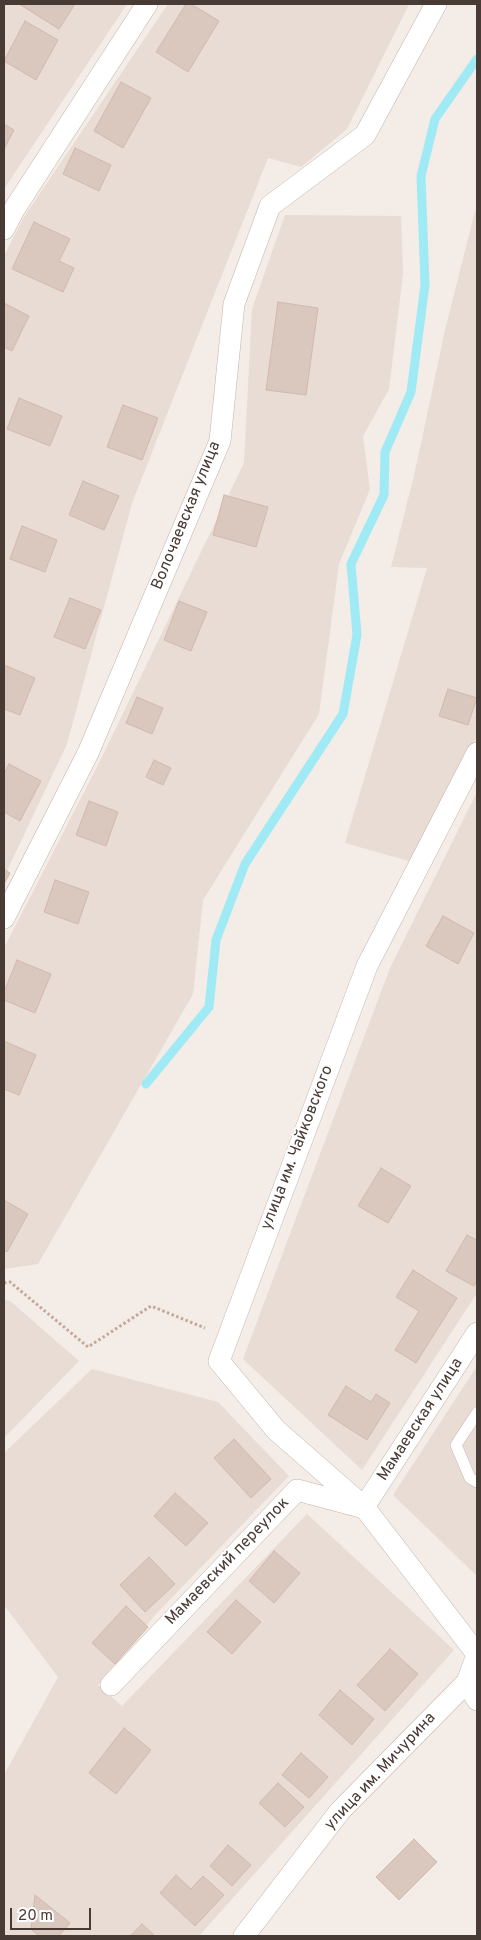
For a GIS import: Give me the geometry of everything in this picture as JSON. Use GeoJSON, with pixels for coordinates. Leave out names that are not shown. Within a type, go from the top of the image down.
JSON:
{"type":"FeatureCollection","features":[{"type":"Feature","properties":{"kind":"street"},"geometry":{"type":"LineString","coordinates":[[4,229],[14,208],[147,4]]}},
{"type":"Feature","properties":{"kind":"street","name":"Волочаевская улица"},"geometry":{"type":"LineString","coordinates":[[4,918],[88,753],[220,441],[234,304],[270,206],[365,135],[436,4]]}},
{"type":"Feature","properties":{"kind":"street","name":"улица им. Чайковского"},"geometry":{"type":"LineString","coordinates":[[364,1507],[276,1430],[219,1361],[367,966],[477,753]]}},
{"type":"Feature","properties":{"kind":"street","name":"Мамаевская улица"},"geometry":{"type":"LineString","coordinates":[[364,1507],[477,1333]]}},
{"type":"Feature","properties":{"kind":"street","name":"Мамаевский переулок"},"geometry":{"type":"LineString","coordinates":[[111,1685],[297,1490],[364,1507]]}},
{"type":"Feature","properties":{"kind":"street"},"geometry":{"type":"LineString","coordinates":[[364,1507],[477,1654]]}},
{"type":"Feature","properties":{"kind":"street","name":"улица им. Мичурина"},"geometry":{"type":"LineString","coordinates":[[244,1936],[340,1812],[472,1691],[477,1654]]}},
{"type":"Feature","properties":{"kind":"lane"},"geometry":{"type":"LineString","coordinates":[[477,1413],[456,1445],[470,1478],[477,1482]]}},
{"type":"Feature","properties":{"kind":"path"},"geometry":{"type":"LineString","coordinates":[[4,1283],[10,1282],[88,1347],[152,1306],[227,1338]]}},
{"type":"Feature","properties":{"kind":"shaded area"},"geometry":{"type":"Polygon","coordinates":[[[4,4],[127,4],[4,189],[4,4]]]}},
{"type":"Feature","properties":{"kind":"shaded area"},"geometry":{"type":"Polygon","coordinates":[[[168,4],[409,4],[347,129],[301,167],[268,158],[132,503],[67,744],[4,877],[4,256],[24,217],[168,4]]]}},
{"type":"Feature","properties":{"kind":"shaded area"},"geometry":{"type":"Polygon","coordinates":[[[475,211],[477,212],[477,737],[409,861],[345,843],[427,568],[391,567],[416,467],[445,330],[475,211]]]}},
{"type":"Feature","properties":{"kind":"shaded area"},"geometry":{"type":"Polygon","coordinates":[[[285,215],[401,216],[403,274],[389,389],[363,436],[370,489],[339,564],[319,714],[203,900],[193,994],[38,1264],[4,1269],[4,948],[100,761],[244,463],[252,309],[285,215]]]}},
{"type":"Feature","properties":{"kind":"shaded area"},"geometry":{"type":"Polygon","coordinates":[[[477,792],[477,1293],[362,1470],[243,1359],[390,968],[477,792]]]}},
{"type":"Feature","properties":{"kind":"shaded area"},"geometry":{"type":"Polygon","coordinates":[[[4,1300],[10,1301],[79,1361],[4,1438],[4,1300]]]}},
{"type":"Feature","properties":{"kind":"shaded area"},"geometry":{"type":"Polygon","coordinates":[[[477,1366],[477,1576],[393,1495],[477,1366]]]}},
{"type":"Feature","properties":{"kind":"shaded area"},"geometry":{"type":"Polygon","coordinates":[[[92,1369],[218,1402],[289,1476],[156,1614],[98,1685],[122,1706],[307,1514],[454,1650],[199,1936],[4,1936],[4,1775],[58,1677],[4,1605],[4,1453],[92,1369]]]}},
{"type":"Feature","properties":{"kind":"building"},"geometry":{"type":"Polygon","coordinates":[[[19,4],[75,4],[59,29],[19,4]]]}},
{"type":"Feature","properties":{"kind":"building"},"geometry":{"type":"Polygon","coordinates":[[[186,4],[191,4],[219,21],[188,72],[156,52],[186,4]]]}},
{"type":"Feature","properties":{"kind":"building"},"geometry":{"type":"Polygon","coordinates":[[[25,21],[58,40],[36,80],[4,61],[25,21]]]}},
{"type":"Feature","properties":{"kind":"building"},"geometry":{"type":"Polygon","coordinates":[[[121,82],[151,98],[123,148],[94,131],[121,82]]]}},
{"type":"Feature","properties":{"kind":"building"},"geometry":{"type":"Polygon","coordinates":[[[4,124],[14,130],[4,149],[4,124]]]}},
{"type":"Feature","properties":{"kind":"building"},"geometry":{"type":"Polygon","coordinates":[[[75,148],[111,165],[99,191],[63,174],[75,148]]]}},
{"type":"Feature","properties":{"kind":"building"},"geometry":{"type":"Polygon","coordinates":[[[34,222],[70,239],[59,261],[74,268],[63,292],[12,269],[34,222]]]}},
{"type":"Feature","properties":{"kind":"building"},"geometry":{"type":"Polygon","coordinates":[[[278,302],[318,308],[306,395],[266,390],[278,302]]]}},
{"type":"Feature","properties":{"kind":"building"},"geometry":{"type":"Polygon","coordinates":[[[4,303],[29,316],[12,351],[4,347],[4,303]]]}},
{"type":"Feature","properties":{"kind":"building"},"geometry":{"type":"Polygon","coordinates":[[[19,398],[62,416],[50,446],[7,429],[19,398]]]}},
{"type":"Feature","properties":{"kind":"building"},"geometry":{"type":"Polygon","coordinates":[[[123,405],[158,418],[142,460],[107,447],[123,405]]]}},
{"type":"Feature","properties":{"kind":"building"},"geometry":{"type":"Polygon","coordinates":[[[83,481],[119,496],[104,530],[69,515],[83,481]]]}},
{"type":"Feature","properties":{"kind":"building"},"geometry":{"type":"Polygon","coordinates":[[[224,495],[268,507],[256,547],[213,535],[224,495]]]}},
{"type":"Feature","properties":{"kind":"building"},"geometry":{"type":"Polygon","coordinates":[[[22,526],[57,540],[45,572],[10,559],[22,526]]]}},
{"type":"Feature","properties":{"kind":"building"},"geometry":{"type":"Polygon","coordinates":[[[70,598],[101,610],[85,649],[54,637],[70,598]]]}},
{"type":"Feature","properties":{"kind":"building"},"geometry":{"type":"Polygon","coordinates":[[[179,601],[207,612],[191,651],[164,640],[179,601]]]}},
{"type":"Feature","properties":{"kind":"building"},"geometry":{"type":"Polygon","coordinates":[[[4,665],[35,678],[20,715],[4,709],[4,665]]]}},
{"type":"Feature","properties":{"kind":"building"},"geometry":{"type":"Polygon","coordinates":[[[448,689],[477,698],[468,725],[439,716],[448,689]]]}},
{"type":"Feature","properties":{"kind":"building"},"geometry":{"type":"Polygon","coordinates":[[[137,697],[163,708],[152,734],[126,723],[137,697]]]}},
{"type":"Feature","properties":{"kind":"building"},"geometry":{"type":"Polygon","coordinates":[[[154,760],[171,768],[163,785],[146,777],[154,760]]]}},
{"type":"Feature","properties":{"kind":"building"},"geometry":{"type":"Polygon","coordinates":[[[9,764],[41,781],[20,821],[4,812],[4,774],[9,764]]]}},
{"type":"Feature","properties":{"kind":"building"},"geometry":{"type":"Polygon","coordinates":[[[89,801],[118,812],[106,846],[76,835],[89,801]]]}},
{"type":"Feature","properties":{"kind":"building"},"geometry":{"type":"Polygon","coordinates":[[[4,869],[10,873],[4,884],[4,869]]]}},
{"type":"Feature","properties":{"kind":"building"},"geometry":{"type":"Polygon","coordinates":[[[55,880],[89,892],[78,924],[44,912],[55,880]]]}},
{"type":"Feature","properties":{"kind":"building"},"geometry":{"type":"Polygon","coordinates":[[[443,916],[474,933],[458,964],[426,946],[443,916]]]}},
{"type":"Feature","properties":{"kind":"building"},"geometry":{"type":"Polygon","coordinates":[[[17,960],[51,974],[35,1013],[4,1000],[4,992],[17,960]]]}},
{"type":"Feature","properties":{"kind":"building"},"geometry":{"type":"Polygon","coordinates":[[[4,1041],[36,1055],[19,1095],[4,1089],[4,1041]]]}},
{"type":"Feature","properties":{"kind":"building"},"geometry":{"type":"Polygon","coordinates":[[[381,1168],[411,1186],[388,1223],[358,1206],[381,1168]]]}},
{"type":"Feature","properties":{"kind":"building"},"geometry":{"type":"Polygon","coordinates":[[[4,1200],[28,1214],[7,1252],[4,1251],[4,1200]]]}},
{"type":"Feature","properties":{"kind":"building"},"geometry":{"type":"Polygon","coordinates":[[[467,1235],[477,1240],[477,1280],[474,1286],[446,1271],[467,1235]]]}},
{"type":"Feature","properties":{"kind":"building"},"geometry":{"type":"Polygon","coordinates":[[[413,1270],[457,1298],[416,1363],[395,1350],[419,1311],[396,1297],[413,1270]]]}},
{"type":"Feature","properties":{"kind":"building"},"geometry":{"type":"Polygon","coordinates":[[[346,1386],[371,1402],[376,1394],[390,1403],[367,1440],[328,1415],[346,1386]]]}},
{"type":"Feature","properties":{"kind":"building"},"geometry":{"type":"Polygon","coordinates":[[[234,1439],[271,1479],[251,1498],[214,1458],[234,1439]]]}},
{"type":"Feature","properties":{"kind":"building"},"geometry":{"type":"Polygon","coordinates":[[[175,1493],[208,1523],[186,1546],[154,1516],[175,1493]]]}},
{"type":"Feature","properties":{"kind":"building"},"geometry":{"type":"Polygon","coordinates":[[[274,1551],[300,1573],[274,1603],[249,1581],[274,1551]]]}},
{"type":"Feature","properties":{"kind":"building"},"geometry":{"type":"Polygon","coordinates":[[[149,1557],[175,1584],[145,1612],[120,1585],[149,1557]]]}},
{"type":"Feature","properties":{"kind":"building"},"geometry":{"type":"Polygon","coordinates":[[[236,1600],[261,1622],[232,1654],[207,1632],[236,1600]]]}},
{"type":"Feature","properties":{"kind":"building"},"geometry":{"type":"Polygon","coordinates":[[[126,1606],[148,1627],[115,1664],[92,1643],[126,1606]]]}},
{"type":"Feature","properties":{"kind":"building"},"geometry":{"type":"Polygon","coordinates":[[[390,1649],[418,1674],[385,1711],[357,1685],[390,1649]]]}},
{"type":"Feature","properties":{"kind":"building"},"geometry":{"type":"Polygon","coordinates":[[[340,1690],[374,1719],[352,1745],[319,1715],[340,1690]]]}},
{"type":"Feature","properties":{"kind":"building"},"geometry":{"type":"Polygon","coordinates":[[[124,1728],[151,1750],[116,1794],[89,1773],[124,1728]]]}},
{"type":"Feature","properties":{"kind":"building"},"geometry":{"type":"Polygon","coordinates":[[[301,1753],[328,1777],[309,1798],[282,1775],[301,1753]]]}},
{"type":"Feature","properties":{"kind":"building"},"geometry":{"type":"Polygon","coordinates":[[[278,1783],[304,1807],[285,1827],[259,1803],[278,1783]]]}},
{"type":"Feature","properties":{"kind":"building"},"geometry":{"type":"Polygon","coordinates":[[[414,1839],[437,1862],[399,1900],[376,1877],[414,1839]]]}},
{"type":"Feature","properties":{"kind":"building"},"geometry":{"type":"Polygon","coordinates":[[[228,1845],[251,1865],[232,1886],[210,1866],[228,1845]]]}},
{"type":"Feature","properties":{"kind":"building"},"geometry":{"type":"Polygon","coordinates":[[[176,1875],[191,1889],[203,1876],[224,1895],[195,1926],[160,1893],[176,1875]]]}},
{"type":"Feature","properties":{"kind":"building"},"geometry":{"type":"Polygon","coordinates":[[[35,1895],[70,1923],[59,1936],[39,1936],[31,1929],[35,1895]]]}},
{"type":"Feature","properties":{"kind":"building"},"geometry":{"type":"Polygon","coordinates":[[[142,1924],[155,1936],[130,1936],[142,1924]]]}},
{"type":"Feature","properties":{"kind":"waterway"},"geometry":{"type":"LineString","coordinates":[[146,1084],[209,1007],[216,940],[245,864],[343,714],[357,635],[351,564],[384,495],[385,452],[411,392],[425,285],[421,176],[435,119],[477,59]]}}]}
